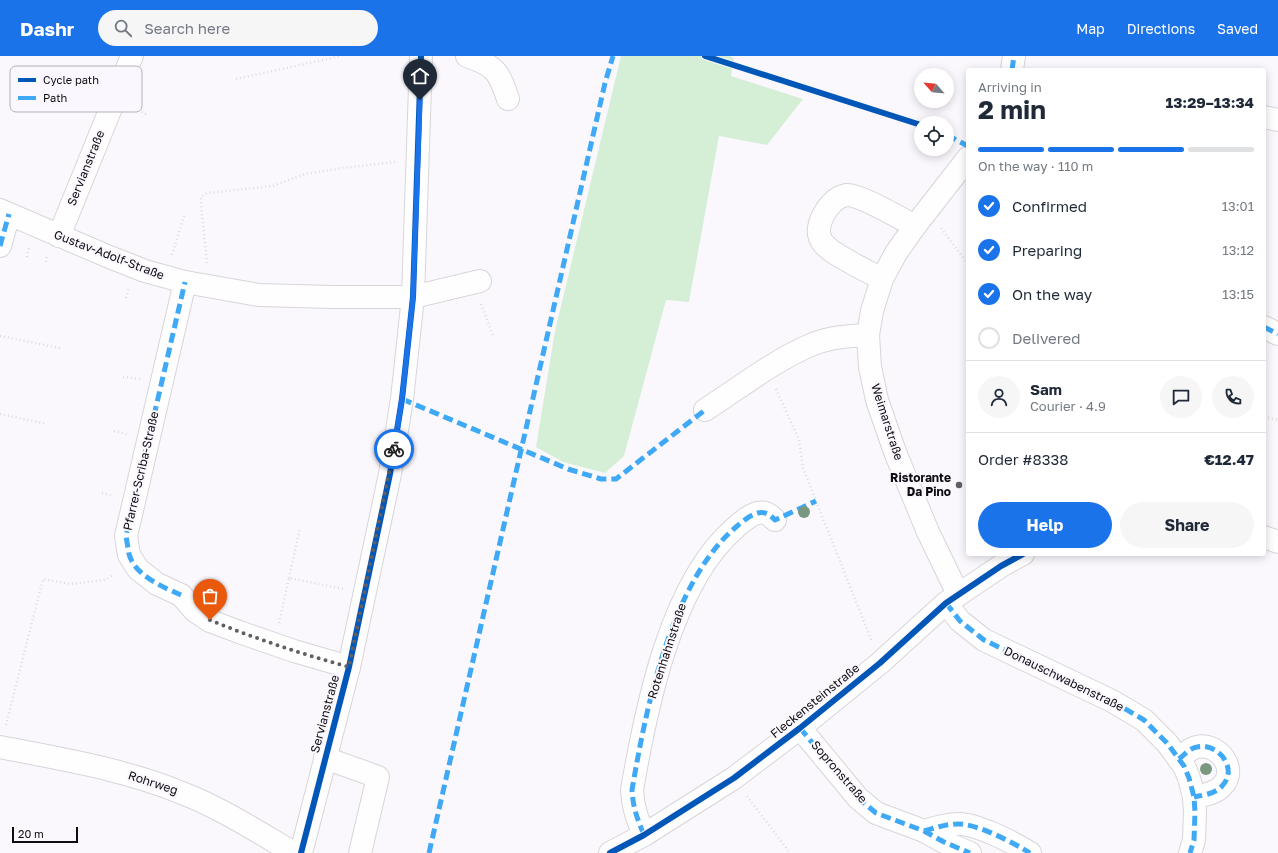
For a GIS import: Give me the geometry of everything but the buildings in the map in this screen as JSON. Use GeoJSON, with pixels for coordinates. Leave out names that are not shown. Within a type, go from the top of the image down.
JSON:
{"type":"FeatureCollection","features":[{"type":"Feature","properties":{"kind":"street","name":"Servianstraße"},"geometry":{"type":"LineString","coordinates":[[128,66],[132,56]]}},
{"type":"Feature","properties":{"kind":"street","name":"Servianstraße"},"geometry":{"type":"LineString","coordinates":[[301,853],[349,667],[390,474],[402,399],[413,297],[421,56]]}},
{"type":"Feature","properties":{"kind":"street"},"geometry":{"type":"LineString","coordinates":[[467,56],[480,60],[493,68],[500,78],[508,99]]}},
{"type":"Feature","properties":{"kind":"street"},"geometry":{"type":"LineString","coordinates":[[1012,68],[1014,56]]}},
{"type":"Feature","properties":{"kind":"street","name":"Servianstraße"},"geometry":{"type":"LineString","coordinates":[[59,236],[110,112]]}},
{"type":"Feature","properties":{"kind":"street"},"geometry":{"type":"LineString","coordinates":[[1266,117],[1278,120]]}},
{"type":"Feature","properties":{"kind":"street","name":"Weimarstraße"},"geometry":{"type":"LineString","coordinates":[[952,598],[928,532],[895,452],[877,400],[870,367],[868,335],[872,311],[882,279],[896,253],[966,161]]}},
{"type":"Feature","properties":{"kind":"street"},"geometry":{"type":"LineString","coordinates":[[882,279],[830,250],[821,242],[818,232],[819,223],[828,208],[837,199],[846,195],[857,197],[921,218]]}},
{"type":"Feature","properties":{"kind":"street"},"geometry":{"type":"LineString","coordinates":[[0,246],[4,212]]}},
{"type":"Feature","properties":{"kind":"street","name":"Gustav-Adolf-Straße"},"geometry":{"type":"LineString","coordinates":[[4,212],[140,269],[210,287],[258,295],[413,297]]}},
{"type":"Feature","properties":{"kind":"street","name":"Pfarrer-Scriba-Straße"},"geometry":{"type":"LineString","coordinates":[[175,279],[126,536],[129,555],[138,569],[157,584],[182,595],[195,611],[210,620],[242,634],[349,667]]}},
{"type":"Feature","properties":{"kind":"street"},"geometry":{"type":"LineString","coordinates":[[413,297],[476,282]]}},
{"type":"Feature","properties":{"kind":"street"},"geometry":{"type":"LineString","coordinates":[[1266,328],[1278,334]]}},
{"type":"Feature","properties":{"kind":"street"},"geometry":{"type":"LineString","coordinates":[[705,410],[792,354],[814,344],[842,336],[868,335]]}},
{"type":"Feature","properties":{"kind":"street","name":"Rotenhahnstraße"},"geometry":{"type":"LineString","coordinates":[[644,835],[635,816],[632,790],[651,700],[660,666],[683,601],[701,568],[724,538],[754,514],[761,512],[766,513],[775,520]]}},
{"type":"Feature","properties":{"kind":"street"},"geometry":{"type":"LineString","coordinates":[[1266,538],[1278,542]]}},
{"type":"Feature","properties":{"kind":"street","name":"Fleckensteinstraße"},"geometry":{"type":"LineString","coordinates":[[610,853],[644,835],[734,778],[800,728],[880,663],[952,598],[1001,566],[1019,556]]}},
{"type":"Feature","properties":{"kind":"street","name":"Donauschwabenstraße"},"geometry":{"type":"LineString","coordinates":[[952,598],[960,621],[984,640],[1112,701],[1144,720],[1167,743],[1184,766],[1190,778],[1194,796],[1194,840],[1190,853]]}},
{"type":"Feature","properties":{"kind":"street","name":"Sopronstraße"},"geometry":{"type":"LineString","coordinates":[[800,728],[858,798],[876,813],[924,831],[944,842],[970,853]]}},
{"type":"Feature","properties":{"kind":"street"},"geometry":{"type":"LineString","coordinates":[[1179,759],[1196,747],[1207,746],[1217,750],[1224,758],[1228,769],[1227,778],[1222,786],[1214,792],[1194,796]]}},
{"type":"Feature","properties":{"kind":"street","name":"Rohrweg"},"geometry":{"type":"LineString","coordinates":[[0,747],[84,763],[183,793],[226,814],[294,853]]}},
{"type":"Feature","properties":{"kind":"street"},"geometry":{"type":"LineString","coordinates":[[325,758],[378,777],[360,853]]}},
{"type":"Feature","properties":{"kind":"street"},"geometry":{"type":"LineString","coordinates":[[924,831],[939,826],[959,824],[975,827],[1030,853]]}},
{"type":"Feature","properties":{"kind":"path"},"geometry":{"type":"LineString","coordinates":[[236,79],[340,56]]}},
{"type":"Feature","properties":{"kind":"path"},"geometry":{"type":"LineString","coordinates":[[100,112],[108,116]]}},
{"type":"Feature","properties":{"kind":"path"},"geometry":{"type":"LineString","coordinates":[[210,287],[200,205],[201,197],[206,193],[273,186],[305,174],[343,168],[417,160]]}},
{"type":"Feature","properties":{"kind":"path"},"geometry":{"type":"LineString","coordinates":[[175,279],[184,216]]}},
{"type":"Feature","properties":{"kind":"path"},"geometry":{"type":"LineString","coordinates":[[921,218],[966,262]]}},
{"type":"Feature","properties":{"kind":"path"},"geometry":{"type":"LineString","coordinates":[[476,282],[493,336]]}},
{"type":"Feature","properties":{"kind":"path"},"geometry":{"type":"LineString","coordinates":[[0,336],[60,348]]}},
{"type":"Feature","properties":{"kind":"path"},"geometry":{"type":"LineString","coordinates":[[768,369],[799,440],[803,468],[880,663]]}},
{"type":"Feature","properties":{"kind":"path"},"geometry":{"type":"LineString","coordinates":[[0,414],[47,424]]}},
{"type":"Feature","properties":{"kind":"path"},"geometry":{"type":"LineString","coordinates":[[1266,418],[1278,420]]}},
{"type":"Feature","properties":{"kind":"path"},"geometry":{"type":"LineString","coordinates":[[278,624],[300,528]]}},
{"type":"Feature","properties":{"kind":"path"},"geometry":{"type":"LineString","coordinates":[[0,747],[43,579],[70,584],[105,580],[132,560]]}},
{"type":"Feature","properties":{"kind":"path"},"geometry":{"type":"LineString","coordinates":[[289,578],[365,593]]}},
{"type":"Feature","properties":{"kind":"path"},"geometry":{"type":"LineString","coordinates":[[734,778],[790,853]]}},
{"type":"Feature","properties":{"kind":"green space"},"geometry":{"type":"Polygon","coordinates":[[[621,56],[729,56],[734,58],[731,76],[803,99],[767,145],[719,136],[689,302],[666,300],[624,456],[605,473],[563,462],[536,447],[555,331],[621,56]]]}},
{"type":"Feature","properties":{"kind":"marked path"},"geometry":{"type":"LineString","coordinates":[[429,853],[605,83],[613,56]]}},
{"type":"Feature","properties":{"kind":"marked path"},"geometry":{"type":"LineString","coordinates":[[1012,68],[1014,56]]}},
{"type":"Feature","properties":{"kind":"marked path"},"geometry":{"type":"LineString","coordinates":[[954,139],[966,145]]}},
{"type":"Feature","properties":{"kind":"marked path"},"geometry":{"type":"LineString","coordinates":[[0,246],[9,214]]}},
{"type":"Feature","properties":{"kind":"marked path"},"geometry":{"type":"LineString","coordinates":[[181,595],[150,580],[137,569],[129,554],[126,536],[185,282]]}},
{"type":"Feature","properties":{"kind":"marked path"},"geometry":{"type":"LineString","coordinates":[[1266,328],[1278,334]]}},
{"type":"Feature","properties":{"kind":"marked path"},"geometry":{"type":"LineString","coordinates":[[402,399],[568,469],[601,479],[616,479],[705,410]]}},
{"type":"Feature","properties":{"kind":"marked path"},"geometry":{"type":"LineString","coordinates":[[644,835],[633,802],[632,790],[638,757],[654,685],[665,648],[678,613],[694,580],[713,551],[736,527],[749,517],[761,512],[768,514],[775,520],[816,501]]}},
{"type":"Feature","properties":{"kind":"marked path"},"geometry":{"type":"LineString","coordinates":[[946,603],[960,621],[984,640],[1112,701],[1144,720],[1167,743],[1184,766],[1194,797],[1194,840],[1190,853]]}},
{"type":"Feature","properties":{"kind":"marked path"},"geometry":{"type":"LineString","coordinates":[[800,728],[858,798],[876,813],[924,831],[944,842],[970,853]]}},
{"type":"Feature","properties":{"kind":"marked path"},"geometry":{"type":"LineString","coordinates":[[1179,759],[1192,749],[1197,747],[1205,747],[1219,753],[1224,758],[1227,765],[1227,779],[1219,789],[1205,795],[1194,797]]}},
{"type":"Feature","properties":{"kind":"marked path"},"geometry":{"type":"LineString","coordinates":[[924,831],[940,826],[957,824],[965,825],[995,834],[1030,853]]}},
{"type":"Feature","properties":{"kind":"cycle path"},"geometry":{"type":"LineString","coordinates":[[301,853],[349,667],[390,474],[402,399],[413,297],[421,56]]}},
{"type":"Feature","properties":{"kind":"cycle path"},"geometry":{"type":"LineString","coordinates":[[705,56],[914,123]]}},
{"type":"Feature","properties":{"kind":"cycle path"},"geometry":{"type":"LineString","coordinates":[[610,853],[644,835],[734,778],[800,728],[880,663],[946,603],[1001,566],[1019,556]]}},
{"type":"Feature","properties":{"kind":"way so far"},"geometry":{"type":"LineString","coordinates":[[210,620],[242,634],[349,667],[394,449]]}},
{"type":"Feature","properties":{"kind":"place","name":"Ristorante Da Pino"},"geometry":{"type":"Point","coordinates":[959,485]}},
{"type":"Feature","properties":{"kind":"route"},"geometry":{"type":"LineString","coordinates":[[394,449],[402,399],[413,297],[420,100]]}}]}
